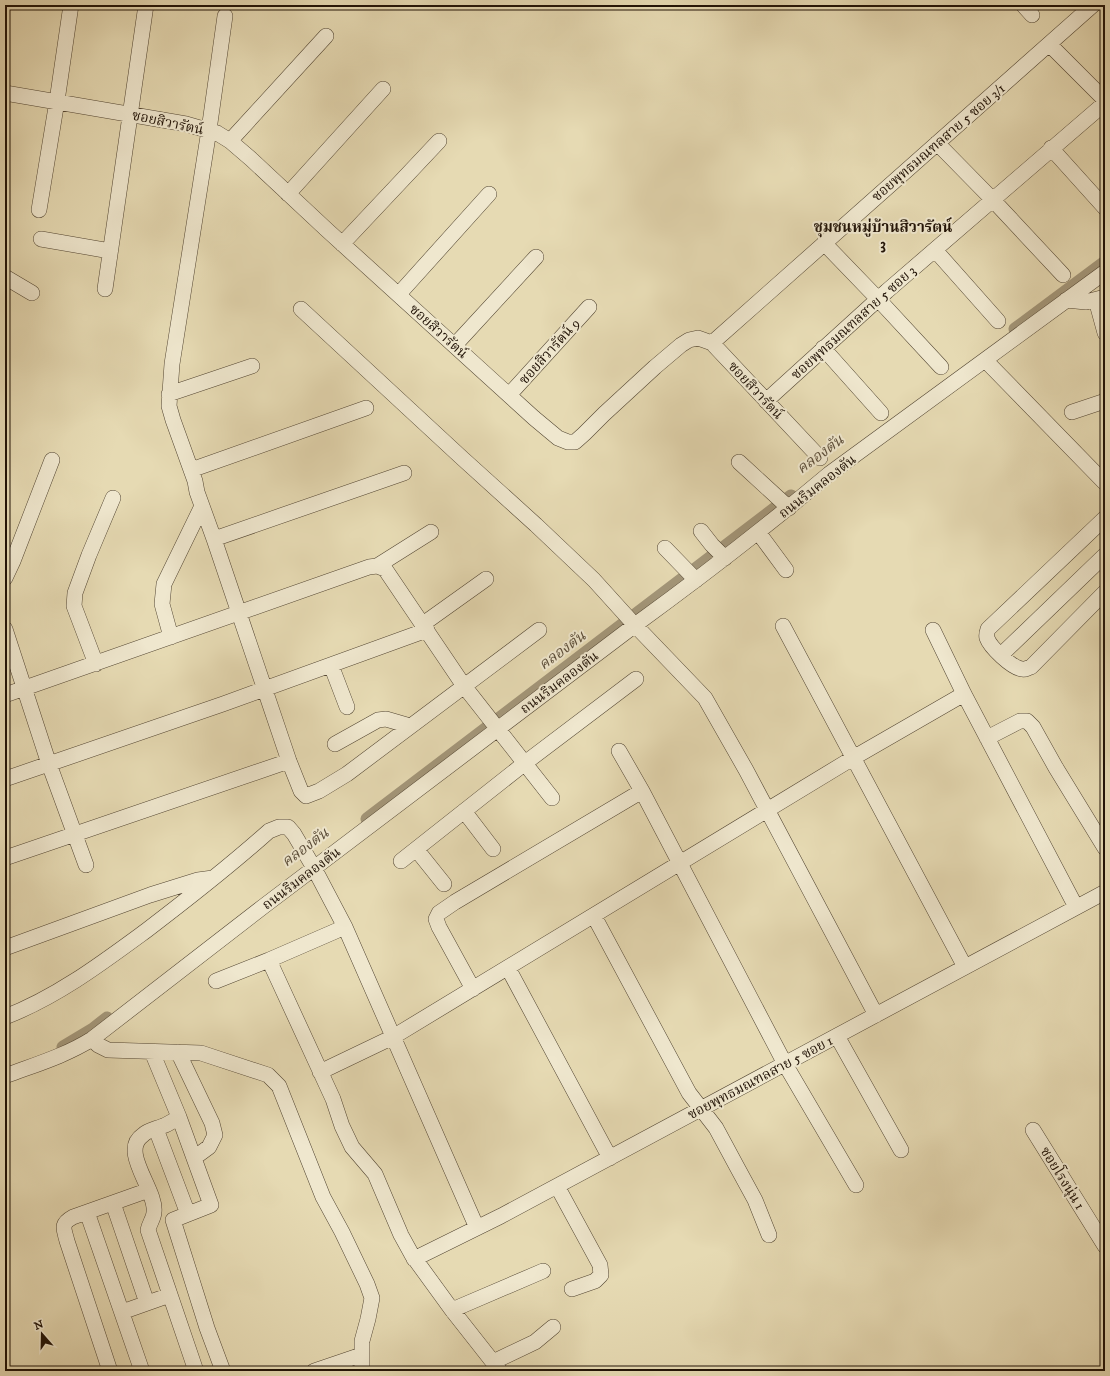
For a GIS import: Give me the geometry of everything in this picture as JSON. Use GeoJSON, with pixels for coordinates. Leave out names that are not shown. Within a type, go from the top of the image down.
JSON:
{"type":"FeatureCollection","features":[{"type":"Feature","properties":{"kind":"street"},"geometry":{"type":"LineString","coordinates":[[39,210],[71,5]]}},
{"type":"Feature","properties":{"kind":"street"},"geometry":{"type":"LineString","coordinates":[[104,289],[146,5]]}},
{"type":"Feature","properties":{"kind":"street","name":"ซอยพุทธมณฑลสาย 5 ซอย 3/1"},"geometry":{"type":"LineString","coordinates":[[712,343],[1093,5]]}},
{"type":"Feature","properties":{"kind":"street"},"geometry":{"type":"LineString","coordinates":[[225,16],[209,130],[172,364],[169,406],[288,761],[301,791],[306,796],[320,791],[347,774],[539,630]]}},
{"type":"Feature","properties":{"kind":"street"},"geometry":{"type":"LineString","coordinates":[[230,141],[326,36]]}},
{"type":"Feature","properties":{"kind":"street"},"geometry":{"type":"LineString","coordinates":[[1050,44],[1105,100]]}},
{"type":"Feature","properties":{"kind":"street"},"geometry":{"type":"LineString","coordinates":[[288,194],[383,89]]}},
{"type":"Feature","properties":{"kind":"street","name":"ซอยสิวารัตน์"},"geometry":{"type":"LineString","coordinates":[[5,92],[186,124],[217,133],[230,141],[558,438],[568,442],[575,442],[655,367],[681,345],[689,340],[698,338],[712,343],[820,458]]}},
{"type":"Feature","properties":{"kind":"street","name":"ซอยพุทธมณฑลสาย 5 ซอย 3"},"geometry":{"type":"LineString","coordinates":[[766,401],[878,299],[1051,148],[1105,103]]}},
{"type":"Feature","properties":{"kind":"street"},"geometry":{"type":"LineString","coordinates":[[342,244],[438,141]]}},
{"type":"Feature","properties":{"kind":"street"},"geometry":{"type":"LineString","coordinates":[[937,143],[992,199],[1063,276]]}},
{"type":"Feature","properties":{"kind":"street"},"geometry":{"type":"LineString","coordinates":[[1051,148],[1105,208]]}},
{"type":"Feature","properties":{"kind":"street"},"geometry":{"type":"LineString","coordinates":[[399,294],[489,194]]}},
{"type":"Feature","properties":{"kind":"street"},"geometry":{"type":"LineString","coordinates":[[41,240],[110,251]]}},
{"type":"Feature","properties":{"kind":"street"},"geometry":{"type":"LineString","coordinates":[[824,243],[941,367]]}},
{"type":"Feature","properties":{"kind":"street"},"geometry":{"type":"LineString","coordinates":[[935,250],[998,321]]}},
{"type":"Feature","properties":{"kind":"street"},"geometry":{"type":"LineString","coordinates":[[455,345],[536,258]]}},
{"type":"Feature","properties":{"kind":"street","name":"ถนนริมคลองตัน"},"geometry":{"type":"LineString","coordinates":[[5,1076],[58,1056],[81,1046],[92,1039],[629,620],[719,552],[758,532],[784,503],[829,474],[1105,272]]}},
{"type":"Feature","properties":{"kind":"street"},"geometry":{"type":"LineString","coordinates":[[5,276],[32,293]]}},
{"type":"Feature","properties":{"kind":"street"},"geometry":{"type":"LineString","coordinates":[[1066,300],[1086,302],[1100,298],[1105,332]]}},
{"type":"Feature","properties":{"kind":"street","name":"ซอยสิวารัตน์ 9"},"geometry":{"type":"LineString","coordinates":[[509,395],[589,307]]}},
{"type":"Feature","properties":{"kind":"street"},"geometry":{"type":"LineString","coordinates":[[301,310],[536,524],[594,580],[629,620],[705,698],[768,810],[876,1015]]}},
{"type":"Feature","properties":{"kind":"street"},"geometry":{"type":"LineString","coordinates":[[823,348],[881,413]]}},
{"type":"Feature","properties":{"kind":"street"},"geometry":{"type":"LineString","coordinates":[[985,360],[1105,483]]}},
{"type":"Feature","properties":{"kind":"street"},"geometry":{"type":"LineString","coordinates":[[169,394],[252,366]]}},
{"type":"Feature","properties":{"kind":"street"},"geometry":{"type":"LineString","coordinates":[[1072,412],[1105,401]]}},
{"type":"Feature","properties":{"kind":"street"},"geometry":{"type":"LineString","coordinates":[[191,470],[366,408]]}},
{"type":"Feature","properties":{"kind":"street"},"geometry":{"type":"LineString","coordinates":[[5,578],[52,460]]}},
{"type":"Feature","properties":{"kind":"street"},"geometry":{"type":"LineString","coordinates":[[739,462],[784,503]]}},
{"type":"Feature","properties":{"kind":"street"},"geometry":{"type":"LineString","coordinates":[[214,539],[404,473]]}},
{"type":"Feature","properties":{"kind":"street"},"geometry":{"type":"LineString","coordinates":[[96,664],[74,606],[75,593],[113,498]]}},
{"type":"Feature","properties":{"kind":"street"},"geometry":{"type":"LineString","coordinates":[[171,637],[162,604],[164,584],[202,506]]}},
{"type":"Feature","properties":{"kind":"street"},"geometry":{"type":"LineString","coordinates":[[1102,527],[988,629],[986,636],[989,642],[1001,655],[1016,668],[1023,670],[1030,667],[1105,592]]}},
{"type":"Feature","properties":{"kind":"street"},"geometry":{"type":"LineString","coordinates":[[701,531],[719,552]]}},
{"type":"Feature","properties":{"kind":"street"},"geometry":{"type":"LineString","coordinates":[[5,695],[368,567],[377,566],[431,532]]}},
{"type":"Feature","properties":{"kind":"street"},"geometry":{"type":"LineString","coordinates":[[758,532],[786,570]]}},
{"type":"Feature","properties":{"kind":"street"},"geometry":{"type":"LineString","coordinates":[[665,548],[691,574]]}},
{"type":"Feature","properties":{"kind":"street"},"geometry":{"type":"LineString","coordinates":[[1001,655],[1105,555]]}},
{"type":"Feature","properties":{"kind":"street"},"geometry":{"type":"LineString","coordinates":[[377,566],[385,569],[464,686],[552,798]]}},
{"type":"Feature","properties":{"kind":"street"},"geometry":{"type":"LineString","coordinates":[[5,779],[332,665],[425,627],[486,579]]}},
{"type":"Feature","properties":{"kind":"street"},"geometry":{"type":"LineString","coordinates":[[783,626],[966,967]]}},
{"type":"Feature","properties":{"kind":"street"},"geometry":{"type":"LineString","coordinates":[[5,629],[49,764],[86,864]]}},
{"type":"Feature","properties":{"kind":"street"},"geometry":{"type":"LineString","coordinates":[[933,630],[964,694],[1076,907]]}},
{"type":"Feature","properties":{"kind":"street"},"geometry":{"type":"LineString","coordinates":[[332,665],[347,707]]}},
{"type":"Feature","properties":{"kind":"street"},"geometry":{"type":"LineString","coordinates":[[401,861],[525,763],[636,679]]}},
{"type":"Feature","properties":{"kind":"street"},"geometry":{"type":"LineString","coordinates":[[320,1072],[393,1036],[508,968],[853,758],[964,694]]}},
{"type":"Feature","properties":{"kind":"street"},"geometry":{"type":"LineString","coordinates":[[335,744],[378,720],[386,719],[410,726]]}},
{"type":"Feature","properties":{"kind":"street"},"geometry":{"type":"LineString","coordinates":[[987,738],[1020,721],[1027,721],[1033,726],[1056,768],[1105,848]]}},
{"type":"Feature","properties":{"kind":"street"},"geometry":{"type":"LineString","coordinates":[[619,751],[642,791],[785,1064],[856,1185]]}},
{"type":"Feature","properties":{"kind":"street"},"geometry":{"type":"LineString","coordinates":[[5,858],[288,761]]}},
{"type":"Feature","properties":{"kind":"street"},"geometry":{"type":"LineString","coordinates":[[473,989],[439,927],[436,920],[439,913],[642,791]]}},
{"type":"Feature","properties":{"kind":"street"},"geometry":{"type":"LineString","coordinates":[[464,811],[493,849]]}},
{"type":"Feature","properties":{"kind":"street"},"geometry":{"type":"LineString","coordinates":[[5,1017],[22,1011],[79,978],[137,937],[214,878],[269,831],[279,827],[288,827],[313,866],[345,927],[477,1228]]}},
{"type":"Feature","properties":{"kind":"street"},"geometry":{"type":"LineString","coordinates":[[416,849],[444,884]]}},
{"type":"Feature","properties":{"kind":"street"},"geometry":{"type":"LineString","coordinates":[[5,948],[150,895],[198,880],[214,878]]}},
{"type":"Feature","properties":{"kind":"street","name":"ซอยพุทธมณฑลสาย 5 ซอย 1"},"geometry":{"type":"LineString","coordinates":[[414,1259],[477,1228],[610,1158],[700,1108],[1105,892]]}},
{"type":"Feature","properties":{"kind":"street"},"geometry":{"type":"LineString","coordinates":[[594,916],[689,1093],[716,1128],[734,1160],[755,1200],[769,1235]]}},
{"type":"Feature","properties":{"kind":"street"},"geometry":{"type":"LineString","coordinates":[[216,981],[345,927]]}},
{"type":"Feature","properties":{"kind":"street"},"geometry":{"type":"LineString","coordinates":[[269,960],[333,1099],[342,1126],[352,1146],[375,1174],[401,1235],[414,1259],[496,1367],[535,1342],[553,1327]]}},
{"type":"Feature","properties":{"kind":"street"},"geometry":{"type":"LineString","coordinates":[[508,968],[610,1158]]}},
{"type":"Feature","properties":{"kind":"street"},"geometry":{"type":"LineString","coordinates":[[837,1036],[901,1150]]}},
{"type":"Feature","properties":{"kind":"street"},"geometry":{"type":"LineString","coordinates":[[92,1039],[98,1045],[108,1050],[201,1054],[268,1075],[279,1086],[323,1197],[342,1232],[367,1284],[372,1298],[362,1341],[362,1371]]}},
{"type":"Feature","properties":{"kind":"street"},"geometry":{"type":"LineString","coordinates":[[148,1230],[211,1205],[179,1117],[152,1052]]}},
{"type":"Feature","properties":{"kind":"street"},"geometry":{"type":"LineString","coordinates":[[178,1052],[212,1123],[215,1135],[209,1147],[194,1158]]}},
{"type":"Feature","properties":{"kind":"street"},"geometry":{"type":"LineString","coordinates":[[179,1117],[164,1126],[142,1135],[135,1145],[135,1158],[143,1174],[153,1201],[154,1213],[148,1230],[196,1371]]}},
{"type":"Feature","properties":{"kind":"street"},"geometry":{"type":"LineString","coordinates":[[156,1129],[188,1214]]}},
{"type":"Feature","properties":{"kind":"street","name":"ซอยโรงนุ่น 1"},"geometry":{"type":"LineString","coordinates":[[1033,1130],[1105,1246]]}},
{"type":"Feature","properties":{"kind":"street"},"geometry":{"type":"LineString","coordinates":[[557,1186],[600,1266],[601,1276],[595,1282],[572,1289]]}},
{"type":"Feature","properties":{"kind":"street"},"geometry":{"type":"LineString","coordinates":[[110,1371],[63,1227],[66,1221],[149,1190]]}},
{"type":"Feature","properties":{"kind":"street"},"geometry":{"type":"LineString","coordinates":[[113,1203],[147,1303]]}},
{"type":"Feature","properties":{"kind":"street"},"geometry":{"type":"LineString","coordinates":[[87,1212],[142,1371]]}},
{"type":"Feature","properties":{"kind":"street"},"geometry":{"type":"LineString","coordinates":[[173,1220],[207,1328],[223,1371]]}},
{"type":"Feature","properties":{"kind":"street"},"geometry":{"type":"LineString","coordinates":[[452,1310],[543,1270]]}},
{"type":"Feature","properties":{"kind":"street"},"geometry":{"type":"LineString","coordinates":[[122,1312],[170,1295]]}},
{"type":"Feature","properties":{"kind":"street"},"geometry":{"type":"LineString","coordinates":[[314,1371],[361,1355]]}},
{"type":"Feature","properties":{"kind":"waterway","name":"คลองตัน"},"geometry":{"type":"LineString","coordinates":[[1015,329],[1105,262]]}},
{"type":"Feature","properties":{"kind":"waterway","name":"คลองตัน"},"geometry":{"type":"LineString","coordinates":[[367,819],[791,496]]}},
{"type":"Feature","properties":{"kind":"waterway","name":"คลองตัน"},"geometry":{"type":"LineString","coordinates":[[63,1047],[93,1029],[107,1018]]}},
{"type":"Feature","properties":{"kind":"district","name":"ชุมชนหมู่บ้านสิวารัตน์ 3"},"geometry":{"type":"Point","coordinates":[883,236]}}]}
